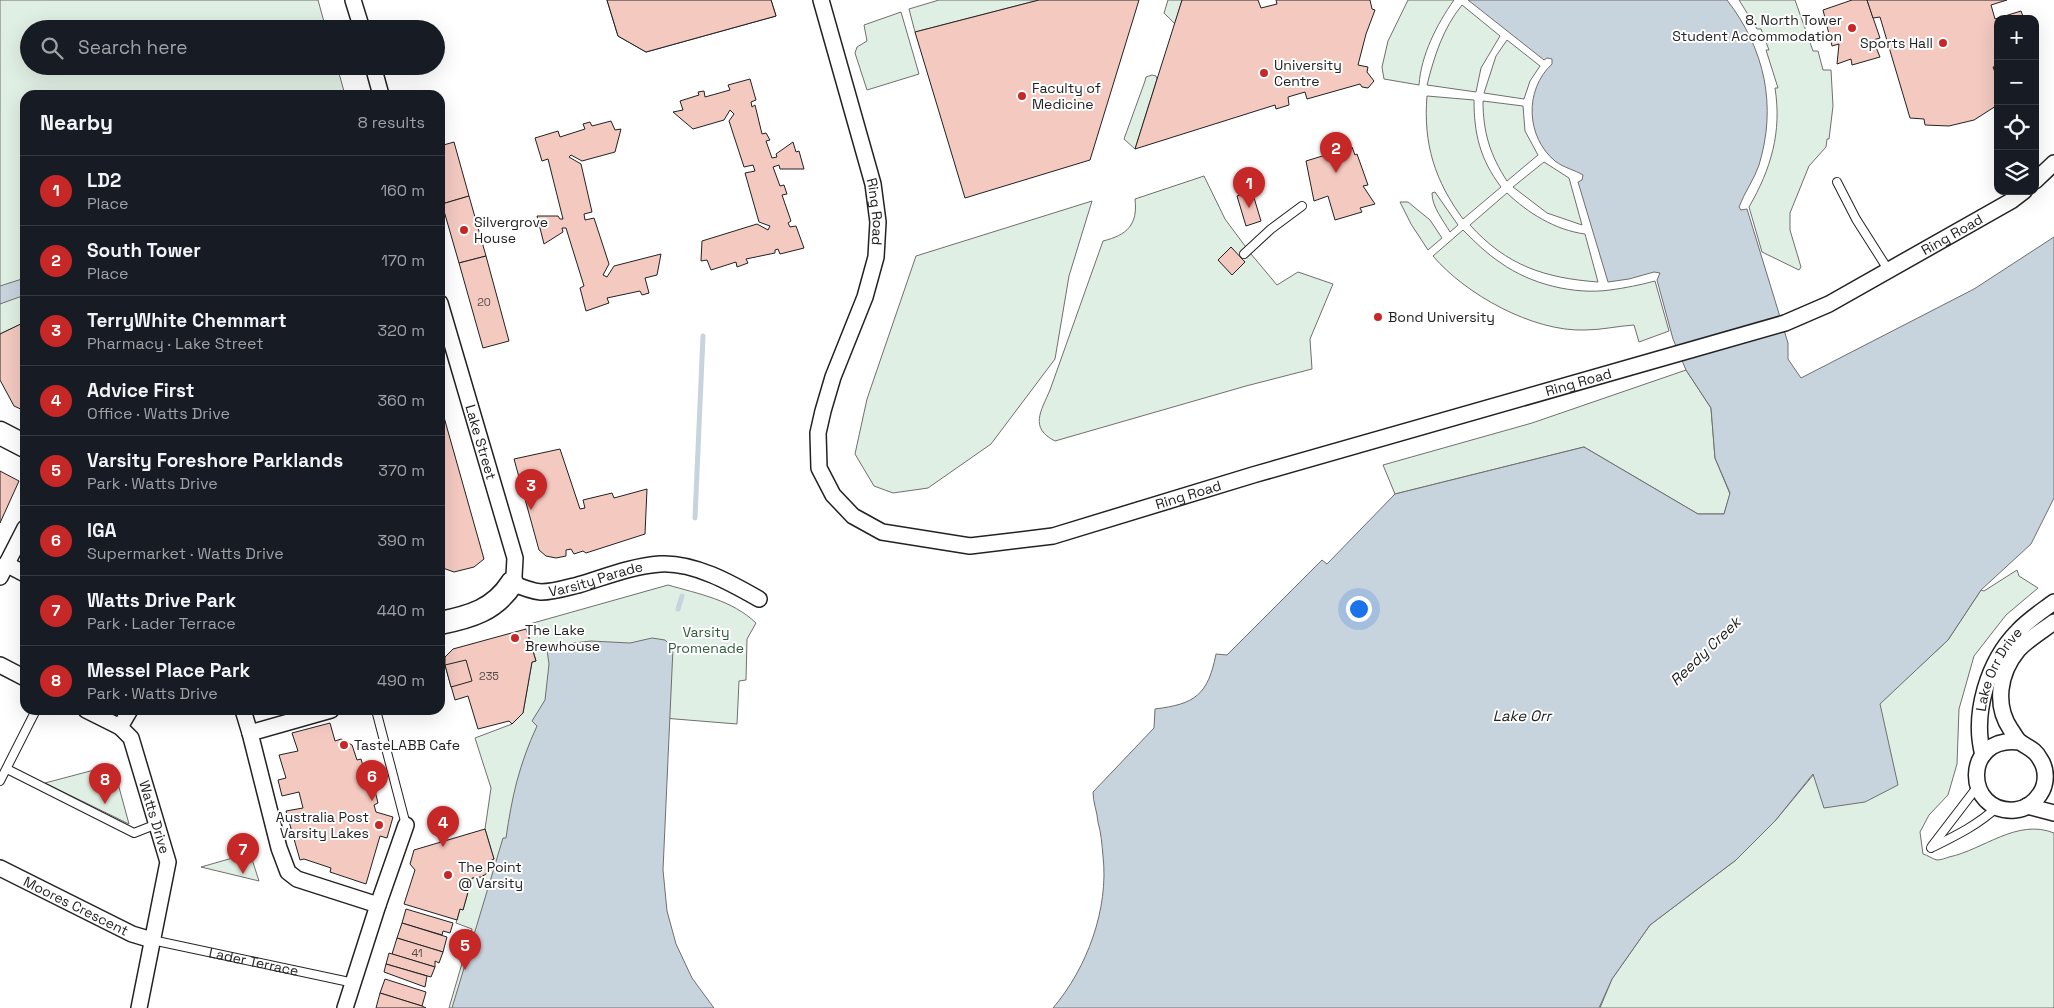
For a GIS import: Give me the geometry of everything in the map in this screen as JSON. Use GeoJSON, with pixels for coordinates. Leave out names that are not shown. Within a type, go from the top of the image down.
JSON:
{"type":"FeatureCollection","features":[{"type":"Feature","properties":{"kind":"street"},"geometry":{"type":"LineString","coordinates":[[353,0],[359,20]]}},
{"type":"Feature","properties":{"kind":"street","name":"Ring Road"},"geometry":{"type":"LineString","coordinates":[[821,0],[873,184],[877,205],[878,237],[872,277],[832,377],[823,411],[818,433],[819,468],[833,494],[852,516],[882,532],[970,546],[1053,536],[1253,475],[1785,323],[1830,304],[2019,195]]}},
{"type":"Feature","properties":{"kind":"street"},"geometry":{"type":"LineString","coordinates":[[375,75],[380,90]]}},
{"type":"Feature","properties":{"kind":"street"},"geometry":{"type":"LineString","coordinates":[[2039,177],[2054,163]]}},
{"type":"Feature","properties":{"kind":"street","name":"Lake Street"},"geometry":{"type":"LineString","coordinates":[[445,320],[514,558],[512,583]]}},
{"type":"Feature","properties":{"kind":"street"},"geometry":{"type":"LineString","coordinates":[[0,433],[20,443]]}},
{"type":"Feature","properties":{"kind":"street"},"geometry":{"type":"LineString","coordinates":[[20,538],[3,570],[20,573]]}},
{"type":"Feature","properties":{"kind":"street","name":"Varsity Parade"},"geometry":{"type":"LineString","coordinates":[[512,583],[531,590],[550,592],[640,567],[662,564],[680,566],[735,585],[760,599]]}},
{"type":"Feature","properties":{"kind":"street"},"geometry":{"type":"LineString","coordinates":[[445,622],[468,618],[486,610],[503,596],[512,583]]}},
{"type":"Feature","properties":{"kind":"street","name":"Lake Orr Drive"},"geometry":{"type":"LineString","coordinates":[[1983,755],[1979,739],[1980,724],[1988,682],[1994,667],[2018,630],[2054,602]]}},
{"type":"Feature","properties":{"kind":"street","name":"Lake Orr Drive"},"geometry":{"type":"LineString","coordinates":[[2019,742],[2004,720],[2001,710],[2000,690],[2002,678],[2019,650],[2054,622]]}},
{"type":"Feature","properties":{"kind":"street"},"geometry":{"type":"LineString","coordinates":[[0,665],[20,675]]}},
{"type":"Feature","properties":{"kind":"street","name":"Watts Drive"},"geometry":{"type":"LineString","coordinates":[[96,715],[120,727],[131,738],[168,862],[140,1008]]}},
{"type":"Feature","properties":{"kind":"street"},"geometry":{"type":"LineString","coordinates":[[120,727],[127,715]]}},
{"type":"Feature","properties":{"kind":"street"},"geometry":{"type":"LineString","coordinates":[[245,715],[279,848],[288,872],[297,879],[378,905]]}},
{"type":"Feature","properties":{"kind":"street"},"geometry":{"type":"LineString","coordinates":[[250,733],[313,715]]}},
{"type":"Feature","properties":{"kind":"street"},"geometry":{"type":"LineString","coordinates":[[2019,742],[2029,746],[2038,754],[2050,777],[2041,793],[2027,806],[2017,810],[2007,810],[1998,807],[1982,795],[1978,786],[1976,776],[1978,765],[1983,755],[1999,743],[2019,742]]}},
{"type":"Feature","properties":{"kind":"street"},"geometry":{"type":"LineString","coordinates":[[2027,806],[2054,813]]}},
{"type":"Feature","properties":{"kind":"street"},"geometry":{"type":"LineString","coordinates":[[346,1008],[378,905],[406,825]]}},
{"type":"Feature","properties":{"kind":"street","name":"Moores Crescent"},"geometry":{"type":"LineString","coordinates":[[0,868],[132,934],[152,940]]}},
{"type":"Feature","properties":{"kind":"lane"},"geometry":{"type":"LineString","coordinates":[[1837,182],[1856,219],[1889,271]]}},
{"type":"Feature","properties":{"kind":"lane"},"geometry":{"type":"LineString","coordinates":[[1244,254],[1271,229],[1302,206]]}},
{"type":"Feature","properties":{"kind":"lane"},"geometry":{"type":"LineString","coordinates":[[0,782],[34,715]]}},
{"type":"Feature","properties":{"kind":"lane"},"geometry":{"type":"LineString","coordinates":[[377,715],[406,825]]}},
{"type":"Feature","properties":{"kind":"lane"},"geometry":{"type":"LineString","coordinates":[[7,769],[134,833],[157,824]]}},
{"type":"Feature","properties":{"kind":"lane"},"geometry":{"type":"LineString","coordinates":[[1978,786],[1931,848],[1966,830],[1998,807]]}},
{"type":"Feature","properties":{"kind":"lane","name":"Lader Terrace"},"geometry":{"type":"LineString","coordinates":[[152,940],[354,984]]}},
{"type":"Feature","properties":{"kind":"green space"},"geometry":{"type":"Polygon","coordinates":[[[0,0],[318,0],[324,20],[20,20],[20,75],[339,75],[344,90],[20,90],[20,324],[0,334],[0,0]]]}},
{"type":"Feature","properties":{"kind":"green space"},"geometry":{"type":"Polygon","coordinates":[[[939,0],[1039,0],[915,32],[909,9],[939,0]]]}},
{"type":"Feature","properties":{"kind":"green space"},"geometry":{"type":"Polygon","coordinates":[[[1168,0],[1182,0],[1175,24],[1164,13],[1168,0]]]}},
{"type":"Feature","properties":{"kind":"green space"},"geometry":{"type":"Polygon","coordinates":[[[1408,0],[1454,0],[1426,51],[1419,85],[1384,79],[1382,67],[1388,41],[1408,0]]]}},
{"type":"Feature","properties":{"kind":"green space"},"geometry":{"type":"Polygon","coordinates":[[[1739,0],[1795,0],[1813,51],[1818,51],[1823,70],[1831,70],[1833,106],[1829,139],[1827,139],[1826,147],[1809,166],[1790,213],[1790,230],[1801,267],[1799,270],[1762,252],[1749,207],[1763,179],[1773,150],[1777,120],[1775,88],[1778,88],[1766,50],[1769,50],[1761,29],[1757,29],[1739,0]]]}},
{"type":"Feature","properties":{"kind":"green space"},"geometry":{"type":"Polygon","coordinates":[[[1462,5],[1500,36],[1481,68],[1476,92],[1427,85],[1440,43],[1455,14],[1462,5]]]}},
{"type":"Feature","properties":{"kind":"green space"},"geometry":{"type":"Polygon","coordinates":[[[901,12],[919,74],[867,90],[855,53],[857,47],[867,41],[864,25],[901,12]]]}},
{"type":"Feature","properties":{"kind":"green space"},"geometry":{"type":"Polygon","coordinates":[[[1507,40],[1540,66],[1530,81],[1524,99],[1484,93],[1496,56],[1507,40]]]}},
{"type":"Feature","properties":{"kind":"green space"},"geometry":{"type":"Polygon","coordinates":[[[1156,76],[1157,79],[1135,149],[1124,139],[1146,77],[1156,76]]]}},
{"type":"Feature","properties":{"kind":"green space"},"geometry":{"type":"Polygon","coordinates":[[[1427,96],[1474,100],[1475,124],[1483,156],[1501,187],[1463,219],[1445,190],[1433,161],[1427,130],[1427,96]]]}},
{"type":"Feature","properties":{"kind":"green space"},"geometry":{"type":"Polygon","coordinates":[[[1483,101],[1523,106],[1525,131],[1538,155],[1507,181],[1496,162],[1486,133],[1483,101]]]}},
{"type":"Feature","properties":{"kind":"green space"},"geometry":{"type":"Polygon","coordinates":[[[1544,162],[1569,178],[1582,225],[1547,213],[1513,187],[1544,162]]]}},
{"type":"Feature","properties":{"kind":"green space"},"geometry":{"type":"Polygon","coordinates":[[[1204,176],[1225,219],[1277,285],[1298,272],[1333,284],[1310,339],[1312,369],[1055,441],[1042,431],[1039,418],[1103,241],[1119,236],[1129,228],[1135,216],[1135,199],[1204,176]]]}},
{"type":"Feature","properties":{"kind":"green space"},"geometry":{"type":"Polygon","coordinates":[[[1435,192],[1458,225],[1450,232],[1438,213],[1432,198],[1432,193],[1435,192]]]}},
{"type":"Feature","properties":{"kind":"green space"},"geometry":{"type":"Polygon","coordinates":[[[1507,193],[1543,220],[1563,229],[1585,234],[1598,282],[1561,277],[1528,267],[1498,251],[1484,239],[1470,225],[1507,193]]]}},
{"type":"Feature","properties":{"kind":"green space"},"geometry":{"type":"Polygon","coordinates":[[[1092,201],[1069,276],[1055,359],[991,444],[928,488],[893,493],[874,486],[855,454],[867,399],[916,256],[1092,201]]]}},
{"type":"Feature","properties":{"kind":"green space"},"geometry":{"type":"Polygon","coordinates":[[[1400,202],[1408,202],[1430,220],[1442,238],[1428,250],[1411,224],[1400,202]]]}},
{"type":"Feature","properties":{"kind":"green space"},"geometry":{"type":"Polygon","coordinates":[[[1463,230],[1491,256],[1513,270],[1525,277],[1553,286],[1582,291],[1596,291],[1655,281],[1669,331],[1639,342],[1634,325],[1591,330],[1565,329],[1544,325],[1502,308],[1481,297],[1463,284],[1433,256],[1463,230]]]}},
{"type":"Feature","properties":{"kind":"green space"},"geometry":{"type":"Polygon","coordinates":[[[1686,370],[1711,408],[1715,458],[1730,494],[1724,514],[1698,514],[1584,447],[1395,494],[1383,465],[1532,423],[1686,370]]]}},
{"type":"Feature","properties":{"kind":"green space"},"geometry":{"type":"Polygon","coordinates":[[[2017,570],[2019,576],[2038,588],[2006,615],[1974,656],[1959,709],[1957,764],[1948,795],[1929,815],[1920,832],[1923,854],[1937,860],[1962,853],[2013,832],[2040,829],[2054,833],[2054,1008],[1600,1008],[1612,979],[1650,925],[1736,860],[1775,821],[1814,774],[1879,704],[1948,640],[1981,590],[1984,591],[2017,570]]]}},
{"type":"Feature","properties":{"kind":"green space","name":"Varsity Promenade"},"geometry":{"type":"Polygon","coordinates":[[[668,585],[726,603],[747,615],[756,623],[747,639],[746,680],[739,681],[737,724],[663,718],[559,674],[459,1008],[449,1008],[472,929],[456,923],[460,909],[463,910],[472,878],[486,874],[490,869],[490,861],[494,859],[485,829],[491,788],[475,738],[512,724],[523,713],[532,662],[536,661],[526,625],[668,585]]]}},
{"type":"Feature","properties":{"kind":"green space"},"geometry":{"type":"Polygon","coordinates":[[[113,765],[129,824],[45,783],[113,765]]]}},
{"type":"Feature","properties":{"kind":"green space"},"geometry":{"type":"Polygon","coordinates":[[[250,853],[259,881],[201,867],[250,853]]]}},
{"type":"Feature","properties":{"kind":"water","name":"Lake Orr"},"geometry":{"type":"Polygon","coordinates":[[[1468,0],[1727,0],[1751,38],[1759,58],[1767,100],[1767,121],[1759,165],[1739,207],[1741,210],[1747,209],[1788,343],[1788,359],[1801,378],[1974,289],[2054,237],[2054,498],[2031,544],[1981,590],[1948,640],[1880,704],[1898,785],[1865,802],[1824,808],[1813,774],[1775,821],[1736,860],[1650,925],[1612,979],[1599,1008],[1053,1008],[1076,975],[1093,937],[1099,917],[1104,876],[1101,839],[1093,792],[1154,728],[1155,709],[1180,704],[1198,695],[1209,679],[1216,654],[1227,655],[1322,560],[1327,564],[1395,494],[1584,447],[1698,514],[1724,514],[1730,493],[1715,458],[1711,408],[1686,370],[1673,339],[1657,280],[1660,273],[1654,272],[1629,279],[1608,282],[1578,182],[1582,180],[1583,175],[1555,161],[1545,151],[1534,127],[1533,100],[1543,75],[1552,64],[1552,59],[1547,58],[1544,60],[1468,0]]]}},
{"type":"Feature","properties":{"kind":"water"},"geometry":{"type":"Polygon","coordinates":[[[20,280],[20,297],[0,304],[0,286],[20,280]]]}},
{"type":"Feature","properties":{"kind":"water"},"geometry":{"type":"Polygon","coordinates":[[[652,638],[665,640],[673,648],[663,870],[667,911],[676,944],[692,978],[714,1008],[452,1008],[503,838],[506,838],[517,781],[525,754],[537,726],[532,721],[545,700],[549,664],[547,650],[573,643],[591,641],[630,643],[652,638]]]}},
{"type":"Feature","properties":{"kind":"building"},"geometry":{"type":"Polygon","coordinates":[[[607,0],[672,0],[677,6],[699,0],[771,0],[776,16],[646,52],[618,36],[607,0]]]}},
{"type":"Feature","properties":{"kind":"building"},"geometry":{"type":"Polygon","coordinates":[[[607,0],[771,0],[776,16],[646,52],[618,36],[607,0]]]}},
{"type":"Feature","properties":{"kind":"building","name":"Faculty of Medicine"},"geometry":{"type":"Polygon","coordinates":[[[1039,0],[1139,0],[1090,160],[965,198],[915,32],[1039,0]]]}},
{"type":"Feature","properties":{"kind":"building","name":"University Centre"},"geometry":{"type":"Polygon","coordinates":[[[1182,0],[1258,0],[1261,8],[1277,4],[1276,0],[1370,0],[1372,9],[1375,10],[1366,34],[1358,65],[1368,67],[1367,72],[1374,81],[1368,88],[1362,87],[1360,84],[1307,99],[1305,92],[1288,97],[1289,105],[1276,109],[1275,105],[1135,149],[1182,0]]]}},
{"type":"Feature","properties":{"kind":"building","name":"8. North Tower Student Accommodation"},"geometry":{"type":"Polygon","coordinates":[[[1852,0],[1867,0],[1880,38],[1873,40],[1880,57],[1852,65],[1851,59],[1837,64],[1839,44],[1832,46],[1823,10],[1852,0]]]}},
{"type":"Feature","properties":{"kind":"building","name":"Sports Hall"},"geometry":{"type":"Polygon","coordinates":[[[1867,0],[2007,0],[1991,5],[1994,16],[1994,107],[1974,120],[1949,126],[1925,125],[1924,119],[1910,118],[1880,17],[1873,18],[1867,0]]]}},
{"type":"Feature","properties":{"kind":"building","name":"Sports Hall"},"geometry":{"type":"Polygon","coordinates":[[[2021,11],[2022,15],[2008,15],[2021,11]]]}},
{"type":"Feature","properties":{"kind":"building"},"geometry":{"type":"Polygon","coordinates":[[[750,79],[756,100],[751,102],[752,107],[755,105],[762,134],[766,133],[770,140],[766,141],[772,158],[777,157],[776,154],[793,142],[796,152],[799,151],[804,169],[780,169],[779,165],[773,167],[780,186],[784,185],[787,194],[782,195],[791,221],[788,223],[790,227],[796,226],[804,248],[780,254],[778,249],[775,250],[775,253],[746,259],[748,263],[737,267],[736,262],[711,270],[707,260],[701,261],[702,241],[757,224],[768,230],[770,226],[759,222],[745,173],[755,171],[753,165],[744,167],[729,121],[734,114],[730,110],[724,120],[693,129],[673,112],[683,110],[680,101],[699,95],[698,92],[704,91],[705,97],[730,90],[728,85],[750,79]]]}},
{"type":"Feature","properties":{"kind":"building"},"geometry":{"type":"Polygon","coordinates":[[[611,121],[615,130],[621,129],[615,152],[582,161],[571,155],[569,157],[581,164],[592,212],[584,214],[585,220],[594,218],[609,264],[603,275],[607,277],[614,266],[661,254],[657,275],[645,278],[649,293],[642,295],[640,291],[607,298],[609,303],[586,311],[580,288],[584,286],[566,228],[562,228],[563,232],[544,244],[537,216],[558,216],[560,219],[563,219],[548,159],[542,161],[535,138],[558,131],[560,137],[585,129],[583,124],[590,122],[592,126],[611,121]]]}},
{"type":"Feature","properties":{"kind":"building"},"geometry":{"type":"Polygon","coordinates":[[[454,142],[469,196],[445,203],[445,145],[454,142]]]}},
{"type":"Feature","properties":{"kind":"building"},"geometry":{"type":"Polygon","coordinates":[[[1352,147],[1355,155],[1357,154],[1368,185],[1363,186],[1375,204],[1360,208],[1362,212],[1335,220],[1328,196],[1314,201],[1306,161],[1352,147]]]}},
{"type":"Feature","properties":{"kind":"building"},"geometry":{"type":"Polygon","coordinates":[[[1252,191],[1261,221],[1246,226],[1237,196],[1252,191]]]}},
{"type":"Feature","properties":{"kind":"building","name":"Silvergrove House"},"geometry":{"type":"Polygon","coordinates":[[[469,196],[486,256],[459,263],[445,214],[445,203],[469,196]]]}},
{"type":"Feature","properties":{"kind":"building"},"geometry":{"type":"Polygon","coordinates":[[[1231,247],[1245,262],[1232,275],[1218,260],[1231,247]]]}},
{"type":"Feature","properties":{"kind":"building"},"geometry":{"type":"Polygon","coordinates":[[[486,256],[509,341],[483,348],[459,263],[486,256]]]}},
{"type":"Feature","properties":{"kind":"building"},"geometry":{"type":"Polygon","coordinates":[[[20,324],[20,409],[14,406],[0,380],[0,334],[20,324]]]}},
{"type":"Feature","properties":{"kind":"building"},"geometry":{"type":"Polygon","coordinates":[[[445,421],[484,559],[474,567],[454,572],[445,569],[445,421]]]}},
{"type":"Feature","properties":{"kind":"building"},"geometry":{"type":"Polygon","coordinates":[[[560,449],[580,509],[585,508],[583,500],[612,493],[614,498],[647,489],[645,534],[586,553],[583,551],[574,554],[571,549],[566,550],[566,556],[556,558],[546,556],[539,550],[514,459],[560,449]]]}},
{"type":"Feature","properties":{"kind":"building"},"geometry":{"type":"Polygon","coordinates":[[[0,471],[19,481],[0,523],[0,471]]]}},
{"type":"Feature","properties":{"kind":"building"},"geometry":{"type":"Polygon","coordinates":[[[526,629],[536,661],[532,662],[523,713],[512,724],[509,721],[478,729],[468,696],[455,700],[445,665],[445,657],[453,649],[526,629]]]}},
{"type":"Feature","properties":{"kind":"building"},"geometry":{"type":"Polygon","coordinates":[[[466,660],[472,681],[451,687],[445,665],[466,660]]]}},
{"type":"Feature","properties":{"kind":"building"},"geometry":{"type":"Polygon","coordinates":[[[330,723],[335,741],[341,739],[352,745],[357,760],[361,759],[366,776],[371,775],[378,803],[374,805],[376,812],[393,817],[387,838],[380,836],[366,884],[330,872],[331,868],[304,859],[300,860],[286,811],[303,808],[299,792],[282,796],[278,780],[286,778],[279,755],[298,751],[292,733],[330,723]]]}},
{"type":"Feature","properties":{"kind":"building","name":"The Point @ Varsity"},"geometry":{"type":"Polygon","coordinates":[[[485,829],[494,859],[490,861],[490,868],[486,874],[481,877],[472,878],[463,910],[460,909],[457,920],[404,904],[415,870],[410,864],[414,850],[485,829]]]}},
{"type":"Feature","properties":{"kind":"building"},"geometry":{"type":"Polygon","coordinates":[[[406,909],[453,923],[450,933],[443,931],[442,935],[402,923],[406,909]]]}},
{"type":"Feature","properties":{"kind":"building"},"geometry":{"type":"Polygon","coordinates":[[[402,923],[447,937],[443,952],[397,938],[402,923]]]}},
{"type":"Feature","properties":{"kind":"building"},"geometry":{"type":"Polygon","coordinates":[[[397,938],[443,952],[439,963],[435,961],[435,967],[392,954],[397,938]]]}},
{"type":"Feature","properties":{"kind":"building"},"geometry":{"type":"Polygon","coordinates":[[[389,953],[435,967],[431,977],[386,964],[389,953]]]}},
{"type":"Feature","properties":{"kind":"building"},"geometry":{"type":"Polygon","coordinates":[[[386,964],[427,976],[425,987],[384,972],[386,964]]]}},
{"type":"Feature","properties":{"kind":"building"},"geometry":{"type":"Polygon","coordinates":[[[385,979],[426,992],[422,1006],[380,993],[385,979]]]}},
{"type":"Feature","properties":{"kind":"building"},"geometry":{"type":"Polygon","coordinates":[[[380,993],[422,1006],[426,1008],[376,1008],[380,993]]]}},
{"type":"Feature","properties":{"kind":"waterway"},"geometry":{"type":"LineString","coordinates":[[695,518],[703,336]]}},
{"type":"Feature","properties":{"kind":"waterway"},"geometry":{"type":"LineString","coordinates":[[678,609],[682,596]]}},
{"type":"Feature","properties":{"kind":"place","name":"8. North Tower Student Accommodation"},"geometry":{"type":"Point","coordinates":[1852,28]}},
{"type":"Feature","properties":{"kind":"place","name":"Sports Hall"},"geometry":{"type":"Point","coordinates":[1943,43]}},
{"type":"Feature","properties":{"kind":"place","name":"University Centre"},"geometry":{"type":"Point","coordinates":[1264,73]}},
{"type":"Feature","properties":{"kind":"place","name":"Faculty of Medicine"},"geometry":{"type":"Point","coordinates":[1022,96]}},
{"type":"Feature","properties":{"kind":"place","name":"South Tower"},"geometry":{"type":"Point","coordinates":[1336,173]}},
{"type":"Feature","properties":{"kind":"place","name":"LD2"},"geometry":{"type":"Point","coordinates":[1249,208]}},
{"type":"Feature","properties":{"kind":"place","name":"Silvergrove House"},"geometry":{"type":"Point","coordinates":[464,230]}},
{"type":"Feature","properties":{"kind":"place","name":"Bond University"},"geometry":{"type":"Point","coordinates":[1378,317]}},
{"type":"Feature","properties":{"kind":"place","name":"TerryWhite Chemmart"},"geometry":{"type":"Point","coordinates":[531,510]}},
{"type":"Feature","properties":{"kind":"place","name":"The Lake Brewhouse"},"geometry":{"type":"Point","coordinates":[515,638]}},
{"type":"Feature","properties":{"kind":"place","name":"TasteLABB Cafe"},"geometry":{"type":"Point","coordinates":[344,745]}},
{"type":"Feature","properties":{"kind":"place","name":"IGA"},"geometry":{"type":"Point","coordinates":[372,801]}},
{"type":"Feature","properties":{"kind":"place","name":"Messel Place Park"},"geometry":{"type":"Point","coordinates":[105,804]}},
{"type":"Feature","properties":{"kind":"place","name":"Australia Post Varsity Lakes"},"geometry":{"type":"Point","coordinates":[379,825]}},
{"type":"Feature","properties":{"kind":"place","name":"Advice First"},"geometry":{"type":"Point","coordinates":[443,847]}},
{"type":"Feature","properties":{"kind":"place","name":"Watts Drive Park"},"geometry":{"type":"Point","coordinates":[243,874]}},
{"type":"Feature","properties":{"kind":"place","name":"The Point @ Varsity"},"geometry":{"type":"Point","coordinates":[448,875]}},
{"type":"Feature","properties":{"kind":"place","name":"Varsity Foreshore Parklands"},"geometry":{"type":"Point","coordinates":[465,970]}},
{"type":"Feature","properties":{"kind":"water label","name":"Reedy Creek"},"geometry":{"type":"Point","coordinates":[1705,651]}}]}
